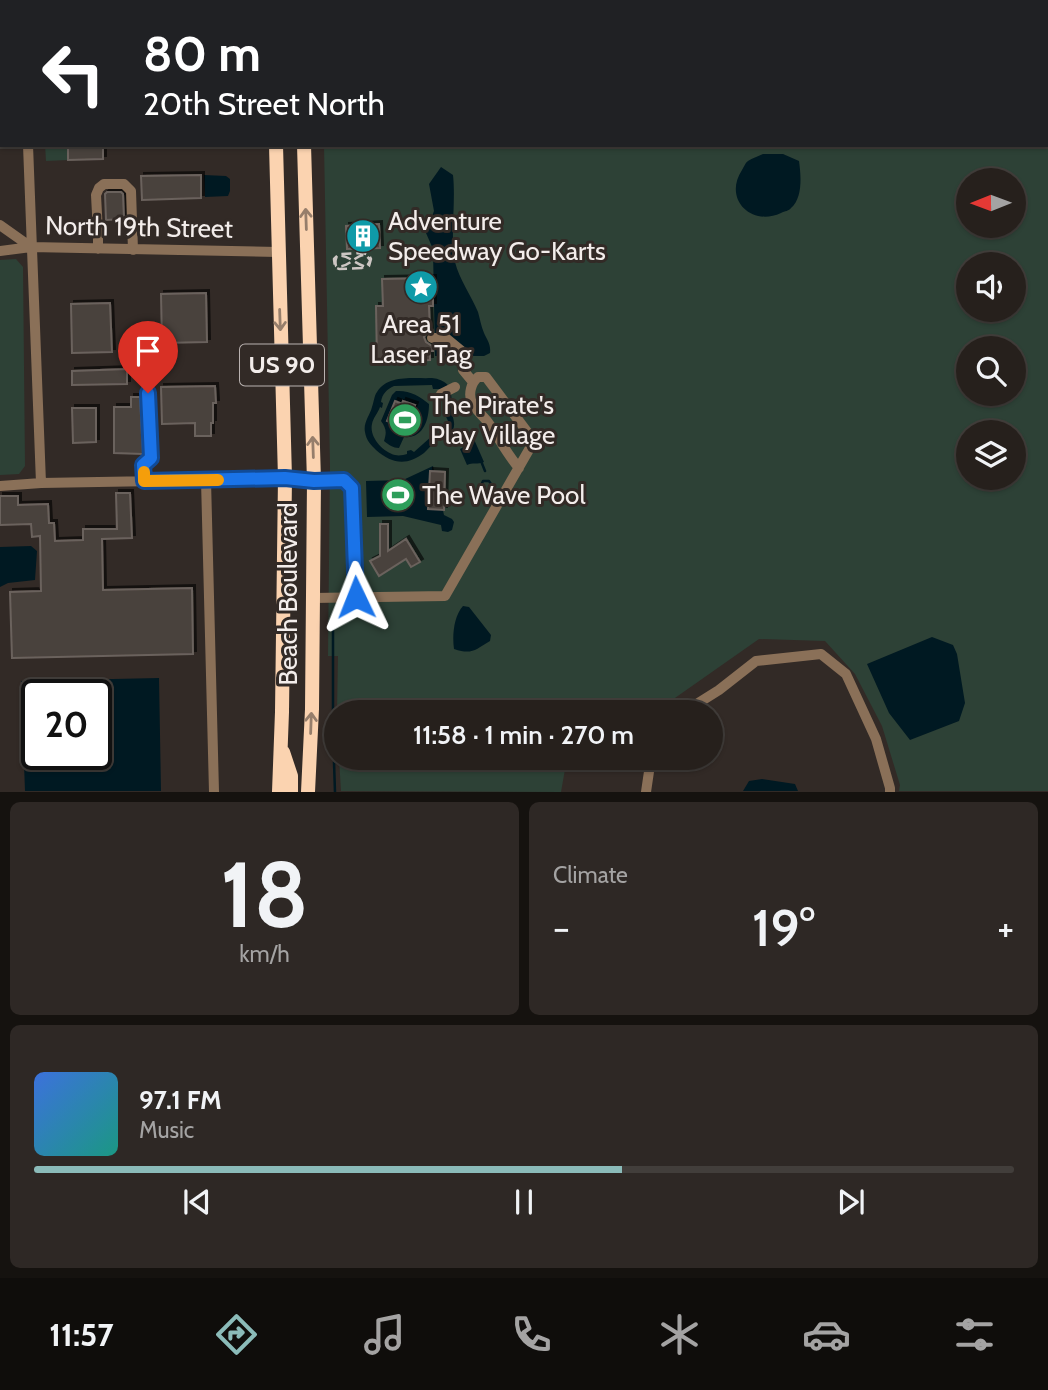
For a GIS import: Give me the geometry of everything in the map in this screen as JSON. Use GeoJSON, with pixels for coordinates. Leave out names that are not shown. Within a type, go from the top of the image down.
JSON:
{"type":"FeatureCollection","features":[{"type":"Feature","properties":{"kind":"highway","name":"US 90"},"geometry":{"type":"LineString","coordinates":[[276,147],[285,478],[279,792]]}},
{"type":"Feature","properties":{"kind":"highway","name":"Beach Boulevard"},"geometry":{"type":"LineString","coordinates":[[304,147],[314,481],[312,709],[308,792]]}},
{"type":"Feature","properties":{"kind":"highway"},"geometry":{"type":"LineString","coordinates":[[281,744],[291,776],[291,792]]}},
{"type":"Feature","properties":{"kind":"street"},"geometry":{"type":"LineString","coordinates":[[29,147],[41,483]]}},
{"type":"Feature","properties":{"kind":"street"},"geometry":{"type":"LineString","coordinates":[[98,249],[96,195],[104,184],[124,184],[131,191],[133,250]]}},
{"type":"Feature","properties":{"kind":"street"},"geometry":{"type":"LineString","coordinates":[[0,225],[31,247]]}},
{"type":"Feature","properties":{"kind":"street","name":"North 19th Street"},"geometry":{"type":"LineString","coordinates":[[0,251],[31,247],[278,252]]}},
{"type":"Feature","properties":{"kind":"street"},"geometry":{"type":"LineString","coordinates":[[432,338],[446,338],[463,352],[463,370],[473,382]]}},
{"type":"Feature","properties":{"kind":"street"},"geometry":{"type":"LineString","coordinates":[[313,598],[445,596],[519,468],[534,441],[486,377],[478,377],[470,391],[472,402],[519,468]]}},
{"type":"Feature","properties":{"kind":"street"},"geometry":{"type":"LineString","coordinates":[[441,394],[454,387]]}},
{"type":"Feature","properties":{"kind":"street"},"geometry":{"type":"LineString","coordinates":[[144,481],[143,465],[151,458],[148,393]]}},
{"type":"Feature","properties":{"kind":"street"},"geometry":{"type":"LineString","coordinates":[[0,486],[285,478],[344,480],[352,488],[356,597]]}},
{"type":"Feature","properties":{"kind":"street"},"geometry":{"type":"LineString","coordinates":[[206,480],[214,792]]}},
{"type":"Feature","properties":{"kind":"street"},"geometry":{"type":"LineString","coordinates":[[703,700],[756,661],[821,654],[846,674],[876,739],[890,792]]}},
{"type":"Feature","properties":{"kind":"street"},"geometry":{"type":"LineString","coordinates":[[646,792],[649,770]]}},
{"type":"Feature","properties":{"kind":"green space"},"geometry":{"type":"Polygon","coordinates":[[[45,147],[68,147],[68,160],[46,161],[45,147]]]}},
{"type":"Feature","properties":{"kind":"green space"},"geometry":{"type":"Polygon","coordinates":[[[324,147],[1048,147],[1048,791],[899,791],[900,785],[882,726],[855,674],[825,641],[759,639],[672,700],[337,700],[338,656],[328,656],[330,466],[324,147]]]}},
{"type":"Feature","properties":{"kind":"green space"},"geometry":{"type":"Polygon","coordinates":[[[16,259],[23,267],[25,466],[19,474],[0,475],[0,260],[16,259]]]}},
{"type":"Feature","properties":{"kind":"green space"},"geometry":{"type":"Polygon","coordinates":[[[340,770],[565,770],[561,792],[341,791],[340,770]]]}},
{"type":"Feature","properties":{"kind":"water"},"geometry":{"type":"Polygon","coordinates":[[[763,154],[783,154],[799,161],[800,167],[800,186],[795,204],[788,210],[770,216],[760,216],[743,208],[736,191],[737,181],[746,163],[763,154]]]}},
{"type":"Feature","properties":{"kind":"water"},"geometry":{"type":"Polygon","coordinates":[[[441,167],[453,175],[455,262],[478,312],[489,345],[490,353],[484,356],[435,356],[433,249],[426,233],[434,211],[429,184],[441,167]]]}},
{"type":"Feature","properties":{"kind":"water"},"geometry":{"type":"Polygon","coordinates":[[[204,175],[226,176],[230,179],[228,196],[205,197],[204,175]]]}},
{"type":"Feature","properties":{"kind":"water"},"geometry":{"type":"Polygon","coordinates":[[[432,378],[446,383],[451,393],[453,430],[412,460],[394,461],[382,455],[372,446],[365,432],[376,394],[382,386],[395,380],[432,378]],[[432,385],[394,386],[385,392],[382,408],[380,407],[372,424],[375,439],[382,447],[395,455],[404,455],[407,451],[414,452],[432,436],[444,432],[448,421],[443,410],[445,397],[441,389],[433,389],[432,385]]]}},
{"type":"Feature","properties":{"kind":"water","name":"The Pirate's Play Village"},"geometry":{"type":"Polygon","coordinates":[[[396,391],[414,394],[429,404],[424,427],[416,435],[404,437],[399,448],[384,441],[386,430],[381,421],[396,391]]]}},
{"type":"Feature","properties":{"kind":"water"},"geometry":{"type":"Polygon","coordinates":[[[473,437],[484,462],[467,465],[460,449],[473,437]]]}},
{"type":"Feature","properties":{"kind":"water","name":"The Wave Pool"},"geometry":{"type":"Polygon","coordinates":[[[433,466],[444,515],[454,522],[452,530],[442,531],[441,525],[403,516],[367,517],[366,481],[403,480],[433,466]]]}},
{"type":"Feature","properties":{"kind":"water"},"geometry":{"type":"Polygon","coordinates":[[[31,546],[37,551],[35,580],[8,583],[0,587],[0,547],[31,546]]]}},
{"type":"Feature","properties":{"kind":"water"},"geometry":{"type":"Polygon","coordinates":[[[463,606],[469,607],[491,635],[490,641],[469,651],[454,649],[454,626],[463,606]]]}},
{"type":"Feature","properties":{"kind":"water"},"geometry":{"type":"Polygon","coordinates":[[[932,637],[953,645],[965,703],[959,721],[910,740],[889,713],[867,664],[932,637]]]}},
{"type":"Feature","properties":{"kind":"water"},"geometry":{"type":"Polygon","coordinates":[[[159,678],[161,791],[25,791],[24,770],[112,770],[112,679],[159,678]]]}},
{"type":"Feature","properties":{"kind":"water"},"geometry":{"type":"Polygon","coordinates":[[[762,779],[795,784],[798,791],[743,791],[749,781],[762,779]]]}},
{"type":"Feature","properties":{"kind":"building"},"geometry":{"type":"Polygon","coordinates":[[[68,147],[103,147],[103,159],[68,160],[68,147]]]}},
{"type":"Feature","properties":{"kind":"building"},"geometry":{"type":"Polygon","coordinates":[[[201,175],[201,198],[142,200],[141,176],[201,175]]]}},
{"type":"Feature","properties":{"kind":"building"},"geometry":{"type":"Polygon","coordinates":[[[107,192],[123,194],[124,219],[106,220],[107,192]]]}},
{"type":"Feature","properties":{"kind":"building","name":"Adventure Speedway Go-Karts"},"geometry":{"type":"Polygon","coordinates":[[[379,224],[380,248],[347,249],[346,226],[379,224]]]}},
{"type":"Feature","properties":{"kind":"building"},"geometry":{"type":"Polygon","coordinates":[[[433,278],[433,306],[429,306],[430,331],[424,337],[432,346],[430,360],[377,362],[376,306],[383,306],[382,279],[433,278]]]}},
{"type":"Feature","properties":{"kind":"building"},"geometry":{"type":"Polygon","coordinates":[[[206,293],[207,342],[162,343],[161,294],[206,293]]]}},
{"type":"Feature","properties":{"kind":"building"},"geometry":{"type":"Polygon","coordinates":[[[110,303],[112,352],[72,353],[71,304],[110,303]]]}},
{"type":"Feature","properties":{"kind":"building"},"geometry":{"type":"Polygon","coordinates":[[[127,369],[127,384],[72,385],[72,371],[127,369]]]}},
{"type":"Feature","properties":{"kind":"building"},"geometry":{"type":"Polygon","coordinates":[[[215,386],[216,403],[213,403],[211,436],[195,436],[195,423],[162,424],[161,387],[215,386]]]}},
{"type":"Feature","properties":{"kind":"building"},"geometry":{"type":"Polygon","coordinates":[[[131,397],[140,397],[143,454],[114,453],[114,407],[131,407],[131,397]]]}},
{"type":"Feature","properties":{"kind":"building"},"geometry":{"type":"Polygon","coordinates":[[[395,401],[415,405],[410,418],[400,413],[395,424],[387,421],[395,401]]]}},
{"type":"Feature","properties":{"kind":"building"},"geometry":{"type":"Polygon","coordinates":[[[72,408],[96,408],[96,442],[73,443],[72,408]]]}},
{"type":"Feature","properties":{"kind":"building"},"geometry":{"type":"Polygon","coordinates":[[[430,471],[445,472],[444,510],[428,509],[430,471]]]}},
{"type":"Feature","properties":{"kind":"building"},"geometry":{"type":"Polygon","coordinates":[[[116,493],[130,493],[132,538],[102,539],[103,590],[192,588],[193,654],[12,658],[10,592],[41,591],[40,536],[32,537],[31,524],[0,525],[0,496],[18,496],[18,505],[48,504],[49,523],[54,523],[55,541],[83,540],[83,529],[117,529],[116,493]]]}},
{"type":"Feature","properties":{"kind":"building"},"geometry":{"type":"Polygon","coordinates":[[[380,524],[388,524],[388,551],[406,539],[420,562],[411,567],[406,559],[379,576],[370,561],[380,556],[380,524]]]}},
{"type":"Feature","properties":{"kind":"waterway"},"geometry":{"type":"LineString","coordinates":[[481,461],[485,471]]}},
{"type":"Feature","properties":{"kind":"waterway"},"geometry":{"type":"LineString","coordinates":[[485,497],[480,488],[483,481],[489,481],[491,494]]}},
{"type":"Feature","properties":{"kind":"waterway"},"geometry":{"type":"LineString","coordinates":[[333,617],[333,700]]}},
{"type":"Feature","properties":{"kind":"waterway"},"geometry":{"type":"LineString","coordinates":[[334,770],[335,792]]}},
{"type":"Feature","properties":{"kind":"railway"},"geometry":{"type":"LineString","coordinates":[[362,268],[339,269],[335,267],[334,259],[339,254],[369,255],[371,259],[369,266],[367,267],[363,266],[356,262],[352,260],[348,258],[345,257],[341,256],[337,256],[336,257],[335,261],[336,266],[341,266],[348,264],[352,261],[355,259],[358,257],[362,255],[366,255],[370,262],[368,265],[366,266],[365,267],[362,268]]}},
{"type":"Feature","properties":{"kind":"slow traffic"},"geometry":{"type":"LineString","coordinates":[[144,472],[144,481],[218,480]]}},
{"type":"Feature","properties":{"kind":"place","name":"Adventure Speedway Go-Karts"},"geometry":{"type":"Point","coordinates":[363,236]}},
{"type":"Feature","properties":{"kind":"place","name":"Area 51 Laser Tag"},"geometry":{"type":"Point","coordinates":[421,287]}},
{"type":"Feature","properties":{"kind":"place","name":"The Pirate's Play Village"},"geometry":{"type":"Point","coordinates":[405,420]}},
{"type":"Feature","properties":{"kind":"place","name":"The Wave Pool"},"geometry":{"type":"Point","coordinates":[398,495]}},
{"type":"Feature","properties":{"kind":"route"},"geometry":{"type":"LineString","coordinates":[[148,393],[151,458],[143,465],[144,481],[285,478],[344,480],[352,488],[356,597]]}}]}
